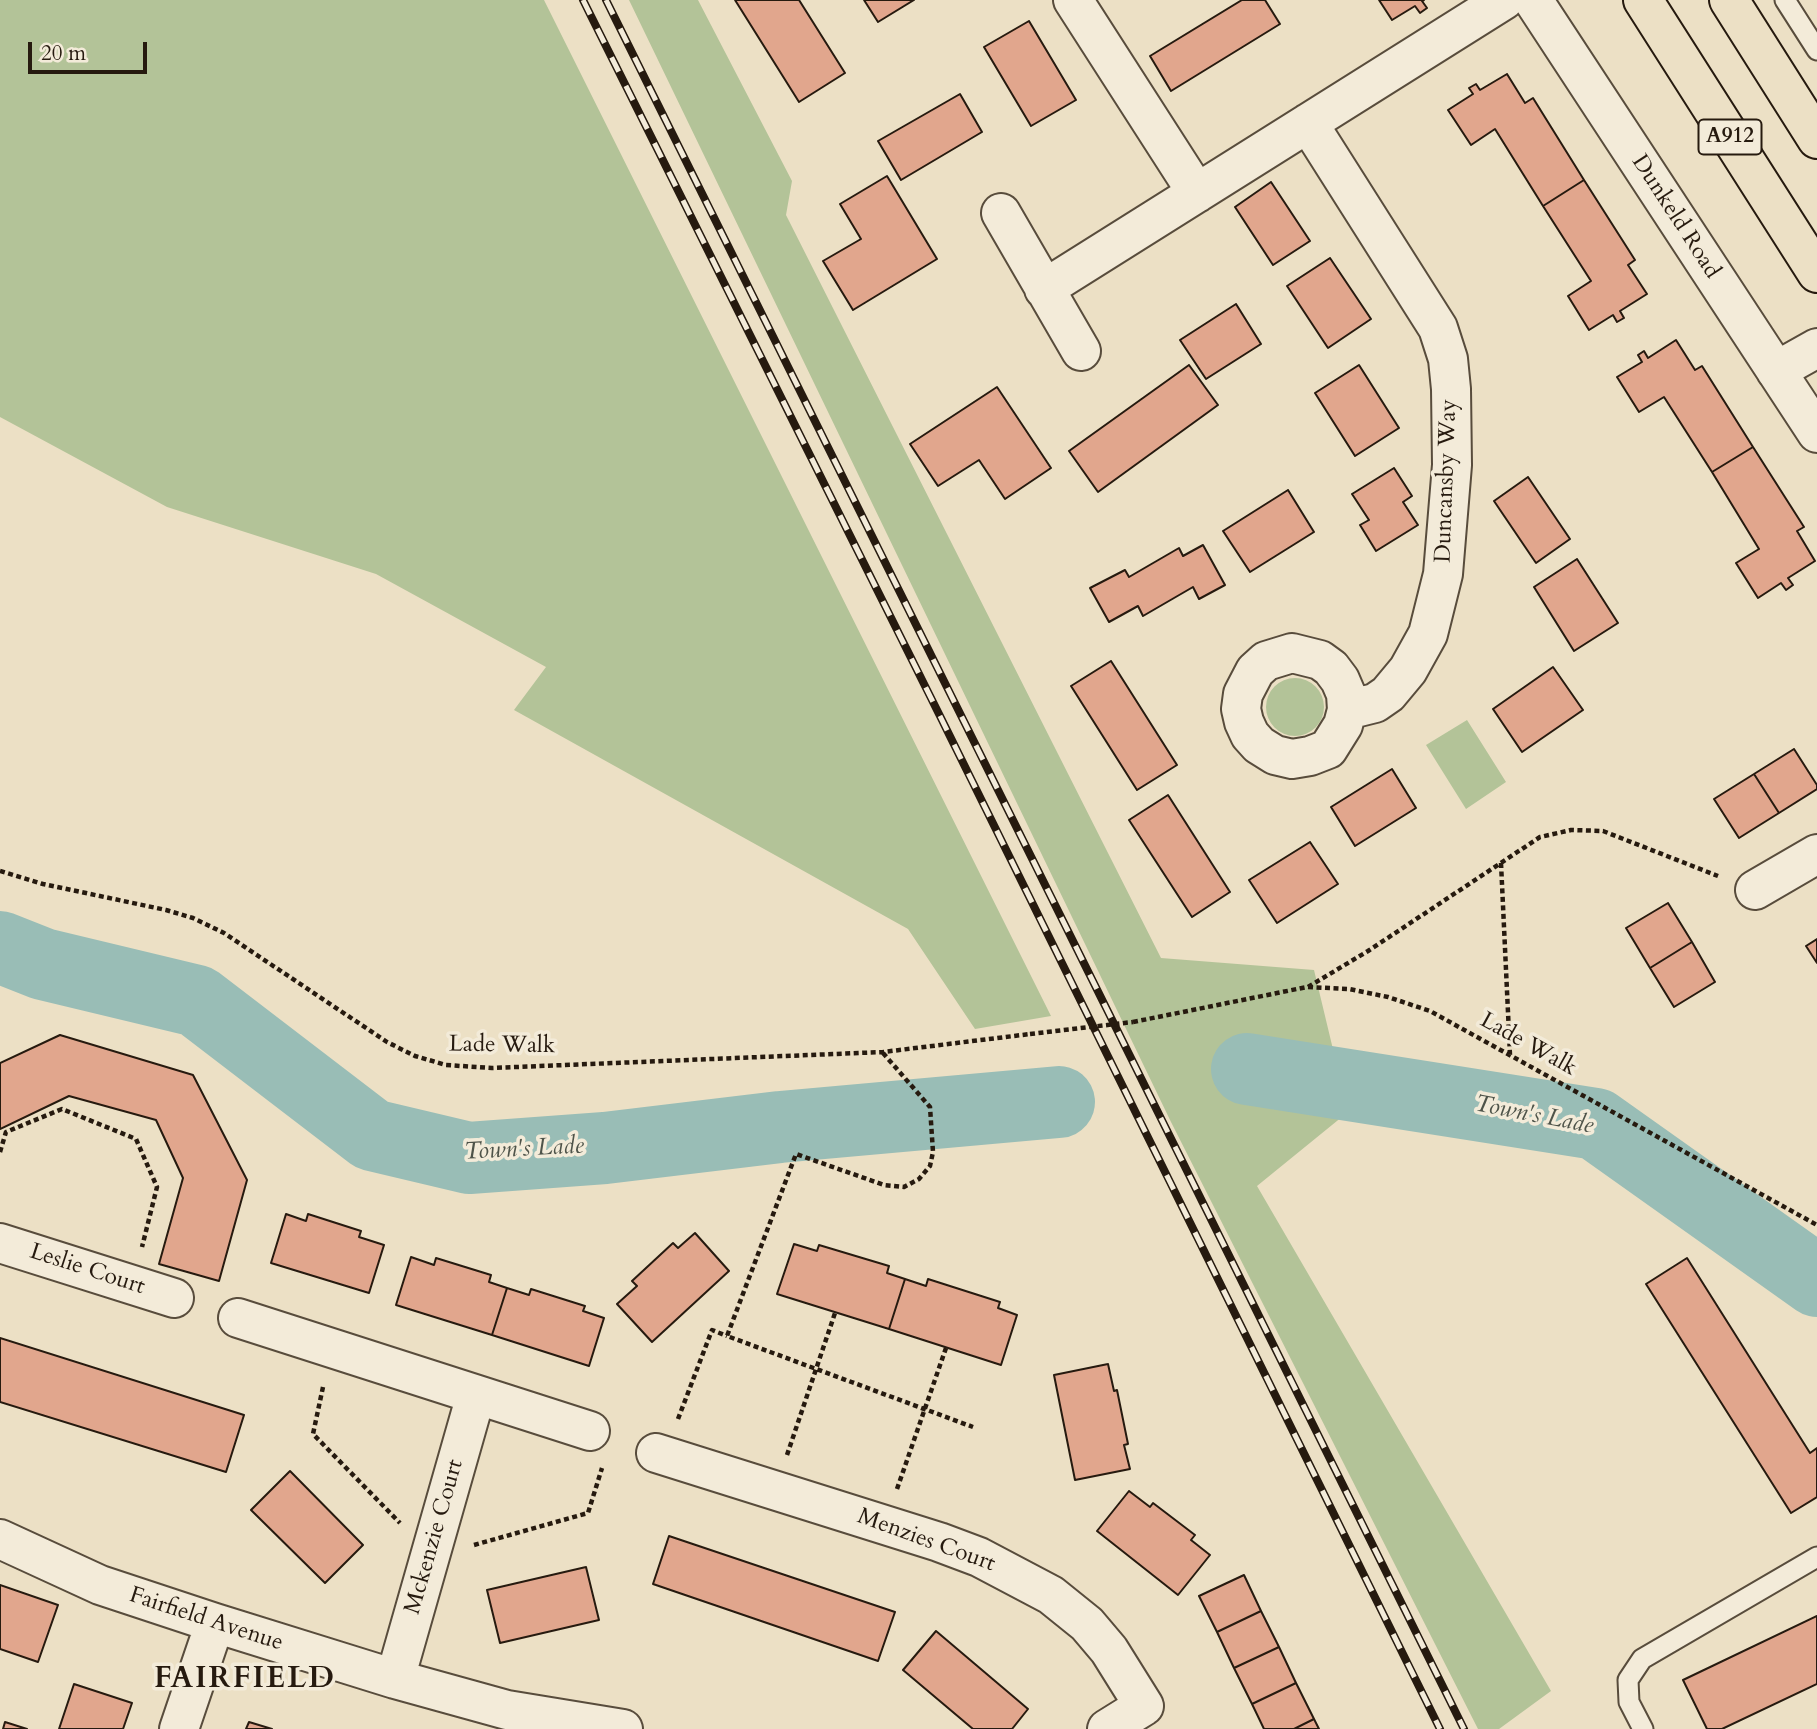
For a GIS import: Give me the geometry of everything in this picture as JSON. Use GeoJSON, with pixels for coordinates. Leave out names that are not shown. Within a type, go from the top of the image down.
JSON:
{"type":"FeatureCollection","features":[{"type":"Feature","properties":{"kind":"main road","name":"A912"},"geometry":{"type":"LineString","coordinates":[[1643,0],[1817,273]]}},
{"type":"Feature","properties":{"kind":"main road"},"geometry":{"type":"LineString","coordinates":[[1729,0],[1817,139]]}},
{"type":"Feature","properties":{"kind":"street"},"geometry":{"type":"LineString","coordinates":[[1073,0],[1197,193]]}},
{"type":"Feature","properties":{"kind":"street"},"geometry":{"type":"LineString","coordinates":[[1044,289],[1504,0]]}},
{"type":"Feature","properties":{"kind":"street","name":"Dunkeld Road"},"geometry":{"type":"LineString","coordinates":[[1533,0],[1817,433]]}},
{"type":"Feature","properties":{"kind":"street","name":"Duncansby Way"},"geometry":{"type":"LineString","coordinates":[[1308,123],[1437,328],[1448,359],[1451,389],[1453,427],[1449,516],[1443,574],[1427,634],[1408,670],[1388,694],[1375,703],[1347,710]]}},
{"type":"Feature","properties":{"kind":"street"},"geometry":{"type":"LineString","coordinates":[[1001,213],[1080,351]]}},
{"type":"Feature","properties":{"kind":"street"},"geometry":{"type":"LineString","coordinates":[[1776,371],[1817,348]]}},
{"type":"Feature","properties":{"kind":"street"},"geometry":{"type":"LineString","coordinates":[[1755,890],[1817,854]]}},
{"type":"Feature","properties":{"kind":"street","name":"Leslie Court"},"geometry":{"type":"LineString","coordinates":[[0,1243],[174,1298]]}},
{"type":"Feature","properties":{"kind":"street"},"geometry":{"type":"LineString","coordinates":[[238,1318],[590,1431]]}},
{"type":"Feature","properties":{"kind":"street","name":"Mckenzie Court"},"geometry":{"type":"LineString","coordinates":[[395,1679],[476,1395]]}},
{"type":"Feature","properties":{"kind":"street","name":"Menzies Court"},"geometry":{"type":"LineString","coordinates":[[660,1455],[979,1557],[1051,1595],[1087,1624],[1109,1650],[1151,1718],[1107,1729]]}},
{"type":"Feature","properties":{"kind":"street","name":"Fairfield Avenue"},"geometry":{"type":"LineString","coordinates":[[0,1539],[100,1585],[395,1679],[508,1710],[623,1729]]}},
{"type":"Feature","properties":{"kind":"street"},"geometry":{"type":"LineString","coordinates":[[179,1729],[215,1623]]}},
{"type":"Feature","properties":{"kind":"lane"},"geometry":{"type":"LineString","coordinates":[[1785,0],[1817,50]]}},
{"type":"Feature","properties":{"kind":"lane"},"geometry":{"type":"LineString","coordinates":[[1643,1729],[1629,1702],[1628,1680],[1642,1659],[1817,1557]]}},
{"type":"Feature","properties":{"kind":"path"},"geometry":{"type":"LineString","coordinates":[[1307,987],[1379,944],[1540,837],[1571,830],[1603,831],[1755,890]]}},
{"type":"Feature","properties":{"kind":"path"},"geometry":{"type":"LineString","coordinates":[[1502,862],[1510,1055]]}},
{"type":"Feature","properties":{"kind":"path","name":"Lade Walk"},"geometry":{"type":"LineString","coordinates":[[0,871],[43,884],[166,909],[193,918],[224,933],[387,1042],[415,1056],[446,1065],[492,1068],[883,1052],[1133,1022],[1307,987],[1349,989],[1388,997],[1430,1011],[1817,1226]]}},
{"type":"Feature","properties":{"kind":"path"},"geometry":{"type":"LineString","coordinates":[[727,1336],[796,1154],[884,1185],[904,1187],[919,1179],[930,1166],[933,1152],[930,1107],[883,1052]]}},
{"type":"Feature","properties":{"kind":"path"},"geometry":{"type":"LineString","coordinates":[[0,1152],[6,1132],[62,1109],[136,1139],[157,1187],[133,1285]]}},
{"type":"Feature","properties":{"kind":"path"},"geometry":{"type":"LineString","coordinates":[[774,1490],[835,1313]]}},
{"type":"Feature","properties":{"kind":"path"},"geometry":{"type":"LineString","coordinates":[[660,1455],[712,1330],[973,1427]]}},
{"type":"Feature","properties":{"kind":"path"},"geometry":{"type":"LineString","coordinates":[[885,1525],[946,1348]]}},
{"type":"Feature","properties":{"kind":"green space"},"geometry":{"type":"Polygon","coordinates":[[[0,0],[544,0],[1051,1016],[975,1029],[908,929],[514,710],[546,667],[376,574],[167,507],[0,417],[0,0]]]}},
{"type":"Feature","properties":{"kind":"green space"},"geometry":{"type":"Polygon","coordinates":[[[629,0],[698,0],[792,181],[786,215],[1161,958],[1314,970],[1348,1112],[1257,1186],[1551,1691],[1499,1729],[1478,1729],[1171,1122],[629,0]]]}},
{"type":"Feature","properties":{"kind":"green space"},"geometry":{"type":"Polygon","coordinates":[[[1289,678],[1301,678],[1316,686],[1324,701],[1324,713],[1316,728],[1301,736],[1289,736],[1274,728],[1266,713],[1266,701],[1274,686],[1289,678]]]}},
{"type":"Feature","properties":{"kind":"green space"},"geometry":{"type":"Polygon","coordinates":[[[1467,720],[1506,782],[1466,809],[1426,745],[1467,720]]]}},
{"type":"Feature","properties":{"kind":"building"},"geometry":{"type":"Polygon","coordinates":[[[735,0],[799,0],[845,73],[799,102],[735,0]]]}},
{"type":"Feature","properties":{"kind":"building"},"geometry":{"type":"Polygon","coordinates":[[[864,0],[914,0],[878,22],[864,0]]]}},
{"type":"Feature","properties":{"kind":"building"},"geometry":{"type":"Polygon","coordinates":[[[1242,0],[1265,0],[1280,24],[1171,91],[1150,56],[1242,0]]]}},
{"type":"Feature","properties":{"kind":"building"},"geometry":{"type":"Polygon","coordinates":[[[1379,0],[1424,0],[1422,1],[1427,8],[1420,13],[1415,6],[1392,20],[1379,0]]]}},
{"type":"Feature","properties":{"kind":"building"},"geometry":{"type":"Polygon","coordinates":[[[1029,21],[1076,100],[1031,126],[984,47],[1029,21]]]}},
{"type":"Feature","properties":{"kind":"building"},"geometry":{"type":"Polygon","coordinates":[[[1507,74],[1525,103],[1533,98],[1584,180],[1543,206],[1495,129],[1471,145],[1448,110],[1473,94],[1469,88],[1476,84],[1480,90],[1507,74]]]}},
{"type":"Feature","properties":{"kind":"building"},"geometry":{"type":"Polygon","coordinates":[[[960,94],[982,132],[901,180],[878,141],[960,94]]]}},
{"type":"Feature","properties":{"kind":"building"},"geometry":{"type":"Polygon","coordinates":[[[887,176],[937,259],[853,310],[823,261],[861,239],[840,204],[887,176]]]}},
{"type":"Feature","properties":{"kind":"building"},"geometry":{"type":"Polygon","coordinates":[[[1584,180],[1635,260],[1628,265],[1647,294],[1620,311],[1624,318],[1617,322],[1613,315],[1589,330],[1568,296],[1591,281],[1543,206],[1584,180]]]}},
{"type":"Feature","properties":{"kind":"building"},"geometry":{"type":"Polygon","coordinates":[[[1271,182],[1310,241],[1273,265],[1235,207],[1271,182]]]}},
{"type":"Feature","properties":{"kind":"building"},"geometry":{"type":"Polygon","coordinates":[[[1330,258],[1371,319],[1328,348],[1287,286],[1330,258]]]}},
{"type":"Feature","properties":{"kind":"building"},"geometry":{"type":"Polygon","coordinates":[[[1236,304],[1261,344],[1206,379],[1180,340],[1236,304]]]}},
{"type":"Feature","properties":{"kind":"building"},"geometry":{"type":"Polygon","coordinates":[[[1676,340],[1695,370],[1702,366],[1753,447],[1712,472],[1664,397],[1639,412],[1617,377],[1642,362],[1638,355],[1644,351],[1648,358],[1676,340]]]}},
{"type":"Feature","properties":{"kind":"building"},"geometry":{"type":"Polygon","coordinates":[[[1189,365],[1218,405],[1098,492],[1069,451],[1189,365]]]}},
{"type":"Feature","properties":{"kind":"building"},"geometry":{"type":"Polygon","coordinates":[[[1359,365],[1399,428],[1355,456],[1315,393],[1359,365]]]}},
{"type":"Feature","properties":{"kind":"building"},"geometry":{"type":"Polygon","coordinates":[[[997,387],[1051,468],[1005,499],[979,460],[938,486],[910,444],[997,387]]]}},
{"type":"Feature","properties":{"kind":"building"},"geometry":{"type":"Polygon","coordinates":[[[1753,447],[1804,527],[1797,531],[1815,561],[1788,578],[1793,585],[1786,590],[1781,583],[1758,598],[1736,563],[1759,549],[1712,472],[1753,447]]]}},
{"type":"Feature","properties":{"kind":"building"},"geometry":{"type":"Polygon","coordinates":[[[1394,468],[1412,496],[1403,502],[1418,525],[1376,551],[1360,525],[1369,520],[1352,494],[1394,468]]]}},
{"type":"Feature","properties":{"kind":"building"},"geometry":{"type":"Polygon","coordinates":[[[1528,477],[1570,539],[1536,563],[1494,501],[1528,477]]]}},
{"type":"Feature","properties":{"kind":"building"},"geometry":{"type":"Polygon","coordinates":[[[1288,490],[1314,532],[1250,572],[1223,531],[1288,490]]]}},
{"type":"Feature","properties":{"kind":"building"},"geometry":{"type":"Polygon","coordinates":[[[1203,545],[1225,585],[1199,599],[1193,587],[1143,616],[1138,606],[1109,622],[1090,588],[1125,570],[1129,577],[1179,548],[1183,556],[1203,545]]]}},
{"type":"Feature","properties":{"kind":"building"},"geometry":{"type":"Polygon","coordinates":[[[1577,559],[1618,623],[1574,651],[1534,587],[1577,559]]]}},
{"type":"Feature","properties":{"kind":"building"},"geometry":{"type":"Polygon","coordinates":[[[1111,661],[1177,765],[1137,790],[1071,686],[1111,661]]]}},
{"type":"Feature","properties":{"kind":"building"},"geometry":{"type":"Polygon","coordinates":[[[1553,667],[1583,710],[1522,752],[1493,709],[1553,667]]]}},
{"type":"Feature","properties":{"kind":"building"},"geometry":{"type":"Polygon","coordinates":[[[1794,749],[1817,789],[1779,813],[1754,774],[1794,749]]]}},
{"type":"Feature","properties":{"kind":"building"},"geometry":{"type":"Polygon","coordinates":[[[1392,769],[1416,808],[1355,846],[1331,807],[1392,769]]]}},
{"type":"Feature","properties":{"kind":"building"},"geometry":{"type":"Polygon","coordinates":[[[1754,774],[1779,813],[1739,838],[1714,799],[1754,774]]]}},
{"type":"Feature","properties":{"kind":"building"},"geometry":{"type":"Polygon","coordinates":[[[1168,795],[1230,892],[1192,917],[1129,820],[1168,795]]]}},
{"type":"Feature","properties":{"kind":"building"},"geometry":{"type":"Polygon","coordinates":[[[1310,842],[1338,884],[1277,923],[1249,880],[1310,842]]]}},
{"type":"Feature","properties":{"kind":"building"},"geometry":{"type":"Polygon","coordinates":[[[1668,903],[1692,942],[1650,968],[1626,928],[1668,903]]]}},
{"type":"Feature","properties":{"kind":"building"},"geometry":{"type":"Polygon","coordinates":[[[1817,939],[1817,963],[1806,946],[1817,939]]]}},
{"type":"Feature","properties":{"kind":"building"},"geometry":{"type":"Polygon","coordinates":[[[1692,942],[1715,982],[1674,1007],[1650,968],[1692,942]]]}},
{"type":"Feature","properties":{"kind":"building"},"geometry":{"type":"Polygon","coordinates":[[[60,1035],[193,1075],[247,1180],[219,1281],[159,1264],[183,1178],[156,1120],[69,1096],[0,1129],[0,1063],[60,1035]]]}},
{"type":"Feature","properties":{"kind":"building"},"geometry":{"type":"Polygon","coordinates":[[[286,1214],[306,1221],[308,1214],[361,1231],[359,1237],[384,1245],[369,1293],[271,1263],[286,1214]]]}},
{"type":"Feature","properties":{"kind":"building"},"geometry":{"type":"Polygon","coordinates":[[[695,1233],[729,1271],[652,1342],[617,1304],[637,1286],[632,1281],[673,1243],[678,1248],[695,1233]]]}},
{"type":"Feature","properties":{"kind":"building"},"geometry":{"type":"Polygon","coordinates":[[[794,1244],[817,1251],[819,1245],[889,1266],[887,1273],[905,1279],[889,1329],[777,1294],[794,1244]]]}},
{"type":"Feature","properties":{"kind":"building"},"geometry":{"type":"Polygon","coordinates":[[[411,1257],[434,1265],[436,1258],[491,1275],[489,1282],[507,1288],[492,1335],[396,1305],[411,1257]]]}},
{"type":"Feature","properties":{"kind":"building"},"geometry":{"type":"Polygon","coordinates":[[[1687,1258],[1810,1453],[1817,1448],[1817,1497],[1791,1513],[1646,1284],[1687,1258]]]}},
{"type":"Feature","properties":{"kind":"building"},"geometry":{"type":"Polygon","coordinates":[[[905,1279],[926,1286],[928,1279],[1000,1302],[998,1308],[1017,1315],[1001,1365],[889,1329],[905,1279]]]}},
{"type":"Feature","properties":{"kind":"building"},"geometry":{"type":"Polygon","coordinates":[[[507,1288],[529,1295],[531,1289],[585,1306],[583,1311],[604,1318],[589,1366],[492,1335],[507,1288]]]}},
{"type":"Feature","properties":{"kind":"building"},"geometry":{"type":"Polygon","coordinates":[[[0,1338],[244,1415],[226,1472],[0,1402],[0,1338]]]}},
{"type":"Feature","properties":{"kind":"building"},"geometry":{"type":"Polygon","coordinates":[[[1108,1364],[1114,1391],[1117,1390],[1130,1469],[1075,1480],[1054,1375],[1108,1364]]]}},
{"type":"Feature","properties":{"kind":"building"},"geometry":{"type":"Polygon","coordinates":[[[290,1471],[363,1545],[325,1583],[251,1510],[290,1471]]]}},
{"type":"Feature","properties":{"kind":"building"},"geometry":{"type":"Polygon","coordinates":[[[1129,1491],[1150,1507],[1153,1503],[1195,1535],[1191,1540],[1210,1555],[1178,1595],[1097,1531],[1129,1491]]]}},
{"type":"Feature","properties":{"kind":"building"},"geometry":{"type":"Polygon","coordinates":[[[669,1536],[895,1612],[878,1661],[653,1584],[669,1536]]]}},
{"type":"Feature","properties":{"kind":"building"},"geometry":{"type":"Polygon","coordinates":[[[586,1567],[599,1620],[500,1643],[487,1590],[586,1567]]]}},
{"type":"Feature","properties":{"kind":"building"},"geometry":{"type":"Polygon","coordinates":[[[1244,1575],[1261,1611],[1217,1632],[1199,1596],[1244,1575]]]}},
{"type":"Feature","properties":{"kind":"building"},"geometry":{"type":"Polygon","coordinates":[[[0,1585],[58,1605],[38,1662],[0,1649],[0,1585]]]}},
{"type":"Feature","properties":{"kind":"building"},"geometry":{"type":"Polygon","coordinates":[[[1261,1611],[1279,1647],[1234,1668],[1217,1632],[1261,1611]]]}},
{"type":"Feature","properties":{"kind":"building"},"geometry":{"type":"Polygon","coordinates":[[[1817,1616],[1817,1684],[1722,1729],[1707,1729],[1683,1680],[1817,1616]]]}},
{"type":"Feature","properties":{"kind":"building"},"geometry":{"type":"Polygon","coordinates":[[[936,1631],[1028,1709],[1012,1729],[973,1729],[903,1670],[936,1631]]]}},
{"type":"Feature","properties":{"kind":"building"},"geometry":{"type":"Polygon","coordinates":[[[1279,1647],[1296,1683],[1252,1704],[1234,1668],[1279,1647]]]}},
{"type":"Feature","properties":{"kind":"building"},"geometry":{"type":"Polygon","coordinates":[[[1296,1683],[1314,1719],[1294,1729],[1264,1729],[1252,1704],[1296,1683]]]}},
{"type":"Feature","properties":{"kind":"building"},"geometry":{"type":"Polygon","coordinates":[[[74,1684],[132,1703],[123,1729],[59,1729],[74,1684]]]}},
{"type":"Feature","properties":{"kind":"building"},"geometry":{"type":"Polygon","coordinates":[[[1314,1719],[1319,1729],[1294,1729],[1314,1719]]]}},
{"type":"Feature","properties":{"kind":"building"},"geometry":{"type":"Polygon","coordinates":[[[5,1722],[27,1729],[3,1729],[5,1722]]]}},
{"type":"Feature","properties":{"kind":"building"},"geometry":{"type":"Polygon","coordinates":[[[249,1722],[272,1729],[246,1729],[249,1722]]]}},
{"type":"Feature","properties":{"kind":"waterway","name":"Town's Lade"},"geometry":{"type":"LineString","coordinates":[[0,947],[43,964],[197,1001],[372,1135],[469,1158],[605,1148],[780,1127],[1059,1102]]}},
{"type":"Feature","properties":{"kind":"waterway","name":"Town's Lade"},"geometry":{"type":"LineString","coordinates":[[1247,1069],[1596,1124],[1817,1281]]}},
{"type":"Feature","properties":{"kind":"railway"},"geometry":{"type":"LineString","coordinates":[[583,0],[1440,1729]]}},
{"type":"Feature","properties":{"kind":"railway"},"geometry":{"type":"LineString","coordinates":[[606,0],[1464,1729]]}},
{"type":"Feature","properties":{"kind":"district","name":"FAIRFIELD"},"geometry":{"type":"Point","coordinates":[245,1680]}}]}
